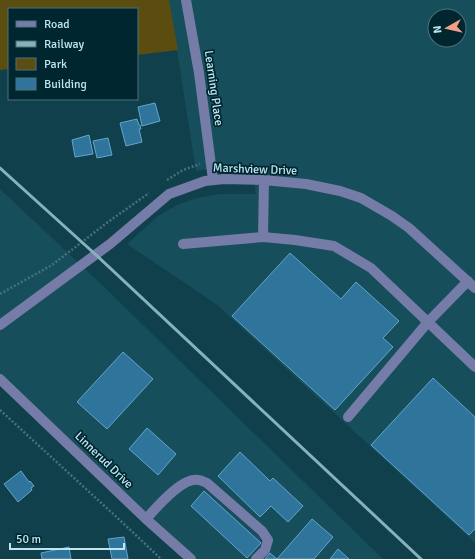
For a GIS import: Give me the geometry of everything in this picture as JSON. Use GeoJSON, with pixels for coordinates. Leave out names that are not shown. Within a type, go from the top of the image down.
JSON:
{"type":"FeatureCollection","features":[{"type":"Feature","properties":{"kind":"street","name":"Learning Place"},"geometry":{"type":"LineString","coordinates":[[186,0],[199,73],[213,180]]}},
{"type":"Feature","properties":{"kind":"street","name":"Marshview Drive"},"geometry":{"type":"LineString","coordinates":[[0,324],[110,244],[170,194],[205,181],[224,179],[264,180],[306,184],[340,191],[362,198],[392,216],[408,228],[471,284]]}},
{"type":"Feature","properties":{"kind":"street"},"geometry":{"type":"LineString","coordinates":[[263,237],[264,180]]}},
{"type":"Feature","properties":{"kind":"street"},"geometry":{"type":"LineString","coordinates":[[183,244],[263,237],[334,246],[370,268],[475,367]]}},
{"type":"Feature","properties":{"kind":"street"},"geometry":{"type":"LineString","coordinates":[[348,417],[428,322],[471,284]]}},
{"type":"Feature","properties":{"kind":"street","name":"Linnerud Drive"},"geometry":{"type":"LineString","coordinates":[[0,379],[146,519],[191,559]]}},
{"type":"Feature","properties":{"kind":"street"},"geometry":{"type":"LineString","coordinates":[[146,519],[167,497],[186,482],[197,479],[207,483],[262,531],[268,540],[265,550],[256,559]]}},
{"type":"Feature","properties":{"kind":"path"},"geometry":{"type":"LineString","coordinates":[[164,182],[183,170],[194,165],[210,161]]}},
{"type":"Feature","properties":{"kind":"path"},"geometry":{"type":"LineString","coordinates":[[0,294],[52,265],[108,222],[152,191]]}},
{"type":"Feature","properties":{"kind":"path"},"geometry":{"type":"LineString","coordinates":[[0,410],[161,559]]}},
{"type":"Feature","properties":{"kind":"shaded area"},"geometry":{"type":"Polygon","coordinates":[[[169,0],[475,0],[475,543],[216,304],[127,244],[158,216],[177,205],[197,198],[220,194],[256,194],[252,166],[229,166],[196,171],[169,0]]]}},
{"type":"Feature","properties":{"kind":"shaded area"},"geometry":{"type":"Polygon","coordinates":[[[0,189],[100,283],[383,559],[191,559],[0,379],[0,189]]]}},
{"type":"Feature","properties":{"kind":"green space"},"geometry":{"type":"Polygon","coordinates":[[[0,0],[169,0],[178,50],[138,55],[138,8],[8,8],[8,69],[0,70],[0,0]]]}},
{"type":"Feature","properties":{"kind":"building"},"geometry":{"type":"Polygon","coordinates":[[[155,103],[160,121],[142,126],[138,107],[155,103]]]}},
{"type":"Feature","properties":{"kind":"building"},"geometry":{"type":"Polygon","coordinates":[[[137,119],[141,129],[139,129],[142,142],[126,146],[120,123],[137,119]]]}},
{"type":"Feature","properties":{"kind":"building"},"geometry":{"type":"Polygon","coordinates":[[[89,135],[93,154],[75,157],[72,140],[89,135]]]}},
{"type":"Feature","properties":{"kind":"building"},"geometry":{"type":"Polygon","coordinates":[[[108,138],[112,155],[97,158],[93,141],[108,138]]]}},
{"type":"Feature","properties":{"kind":"building"},"geometry":{"type":"Polygon","coordinates":[[[290,253],[341,299],[356,282],[399,321],[383,338],[393,347],[335,410],[232,316],[290,253]]]}},
{"type":"Feature","properties":{"kind":"building"},"geometry":{"type":"Polygon","coordinates":[[[123,352],[153,379],[107,429],[77,402],[123,352]]]}},
{"type":"Feature","properties":{"kind":"building"},"geometry":{"type":"Polygon","coordinates":[[[433,378],[475,417],[475,529],[469,535],[371,445],[433,378]]]}},
{"type":"Feature","properties":{"kind":"building"},"geometry":{"type":"Polygon","coordinates":[[[147,428],[176,454],[158,475],[129,449],[147,428]]]}},
{"type":"Feature","properties":{"kind":"building"},"geometry":{"type":"Polygon","coordinates":[[[240,452],[270,481],[273,478],[303,506],[288,522],[271,506],[260,517],[218,476],[240,452]]]}},
{"type":"Feature","properties":{"kind":"building"},"geometry":{"type":"Polygon","coordinates":[[[21,471],[34,486],[31,488],[32,490],[18,502],[4,484],[21,471]]]}},
{"type":"Feature","properties":{"kind":"building"},"geometry":{"type":"Polygon","coordinates":[[[204,491],[261,543],[247,558],[191,506],[204,491]]]}},
{"type":"Feature","properties":{"kind":"building"},"geometry":{"type":"Polygon","coordinates":[[[312,519],[333,537],[314,559],[277,559],[312,519]]]}},
{"type":"Feature","properties":{"kind":"building"},"geometry":{"type":"Polygon","coordinates":[[[124,537],[128,559],[112,559],[108,539],[124,537]]]}},
{"type":"Feature","properties":{"kind":"building"},"geometry":{"type":"Polygon","coordinates":[[[69,547],[71,559],[42,559],[41,553],[69,547]]]}},
{"type":"Feature","properties":{"kind":"building"},"geometry":{"type":"Polygon","coordinates":[[[338,549],[349,559],[330,559],[338,549]]]}},
{"type":"Feature","properties":{"kind":"building"},"geometry":{"type":"Polygon","coordinates":[[[270,553],[277,559],[265,559],[270,553]]]}},
{"type":"Feature","properties":{"kind":"railway"},"geometry":{"type":"LineString","coordinates":[[0,168],[95,254],[421,559]]}}]}
